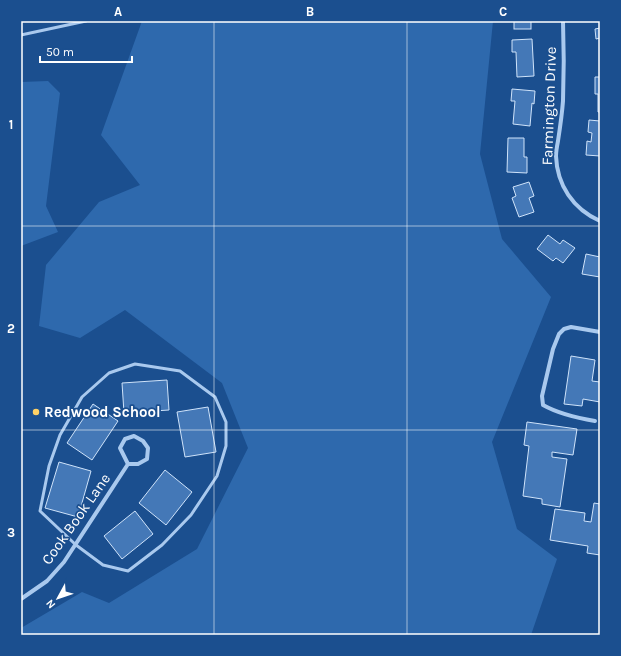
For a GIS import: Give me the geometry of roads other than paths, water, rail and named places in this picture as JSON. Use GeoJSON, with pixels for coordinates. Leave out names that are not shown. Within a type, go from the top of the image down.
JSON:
{"type":"FeatureCollection","features":[{"type":"Feature","properties":{"kind":"street","name":"Farmington Drive"},"geometry":{"type":"LineString","coordinates":[[563,21],[563,105],[556,155],[557,168],[565,190],[573,201],[581,210],[600,221]]}},
{"type":"Feature","properties":{"kind":"street"},"geometry":{"type":"LineString","coordinates":[[595,421],[552,410],[543,405],[542,396],[553,349],[559,334],[564,329],[571,327],[600,332]]}},
{"type":"Feature","properties":{"kind":"street","name":"Cook Book Lane"},"geometry":{"type":"LineString","coordinates":[[134,436],[143,441],[148,448],[147,459],[138,464],[128,464],[120,448],[125,439],[134,436]]}},
{"type":"Feature","properties":{"kind":"street","name":"Cook Book Lane"},"geometry":{"type":"LineString","coordinates":[[21,599],[47,581],[64,562],[128,464]]}},
{"type":"Feature","properties":{"kind":"lane"},"geometry":{"type":"LineString","coordinates":[[21,35],[86,21]]}},
{"type":"Feature","properties":{"kind":"lane"},"geometry":{"type":"LineString","coordinates":[[135,364],[180,371],[215,396],[226,422],[226,446],[217,476],[190,515],[162,545],[128,571],[103,565],[76,545],[40,511],[49,466],[60,435],[82,397],[109,373],[135,364]]}},
{"type":"Feature","properties":{"kind":"place","name":"Redwood School"},"geometry":{"type":"Point","coordinates":[36,412]}}]}
